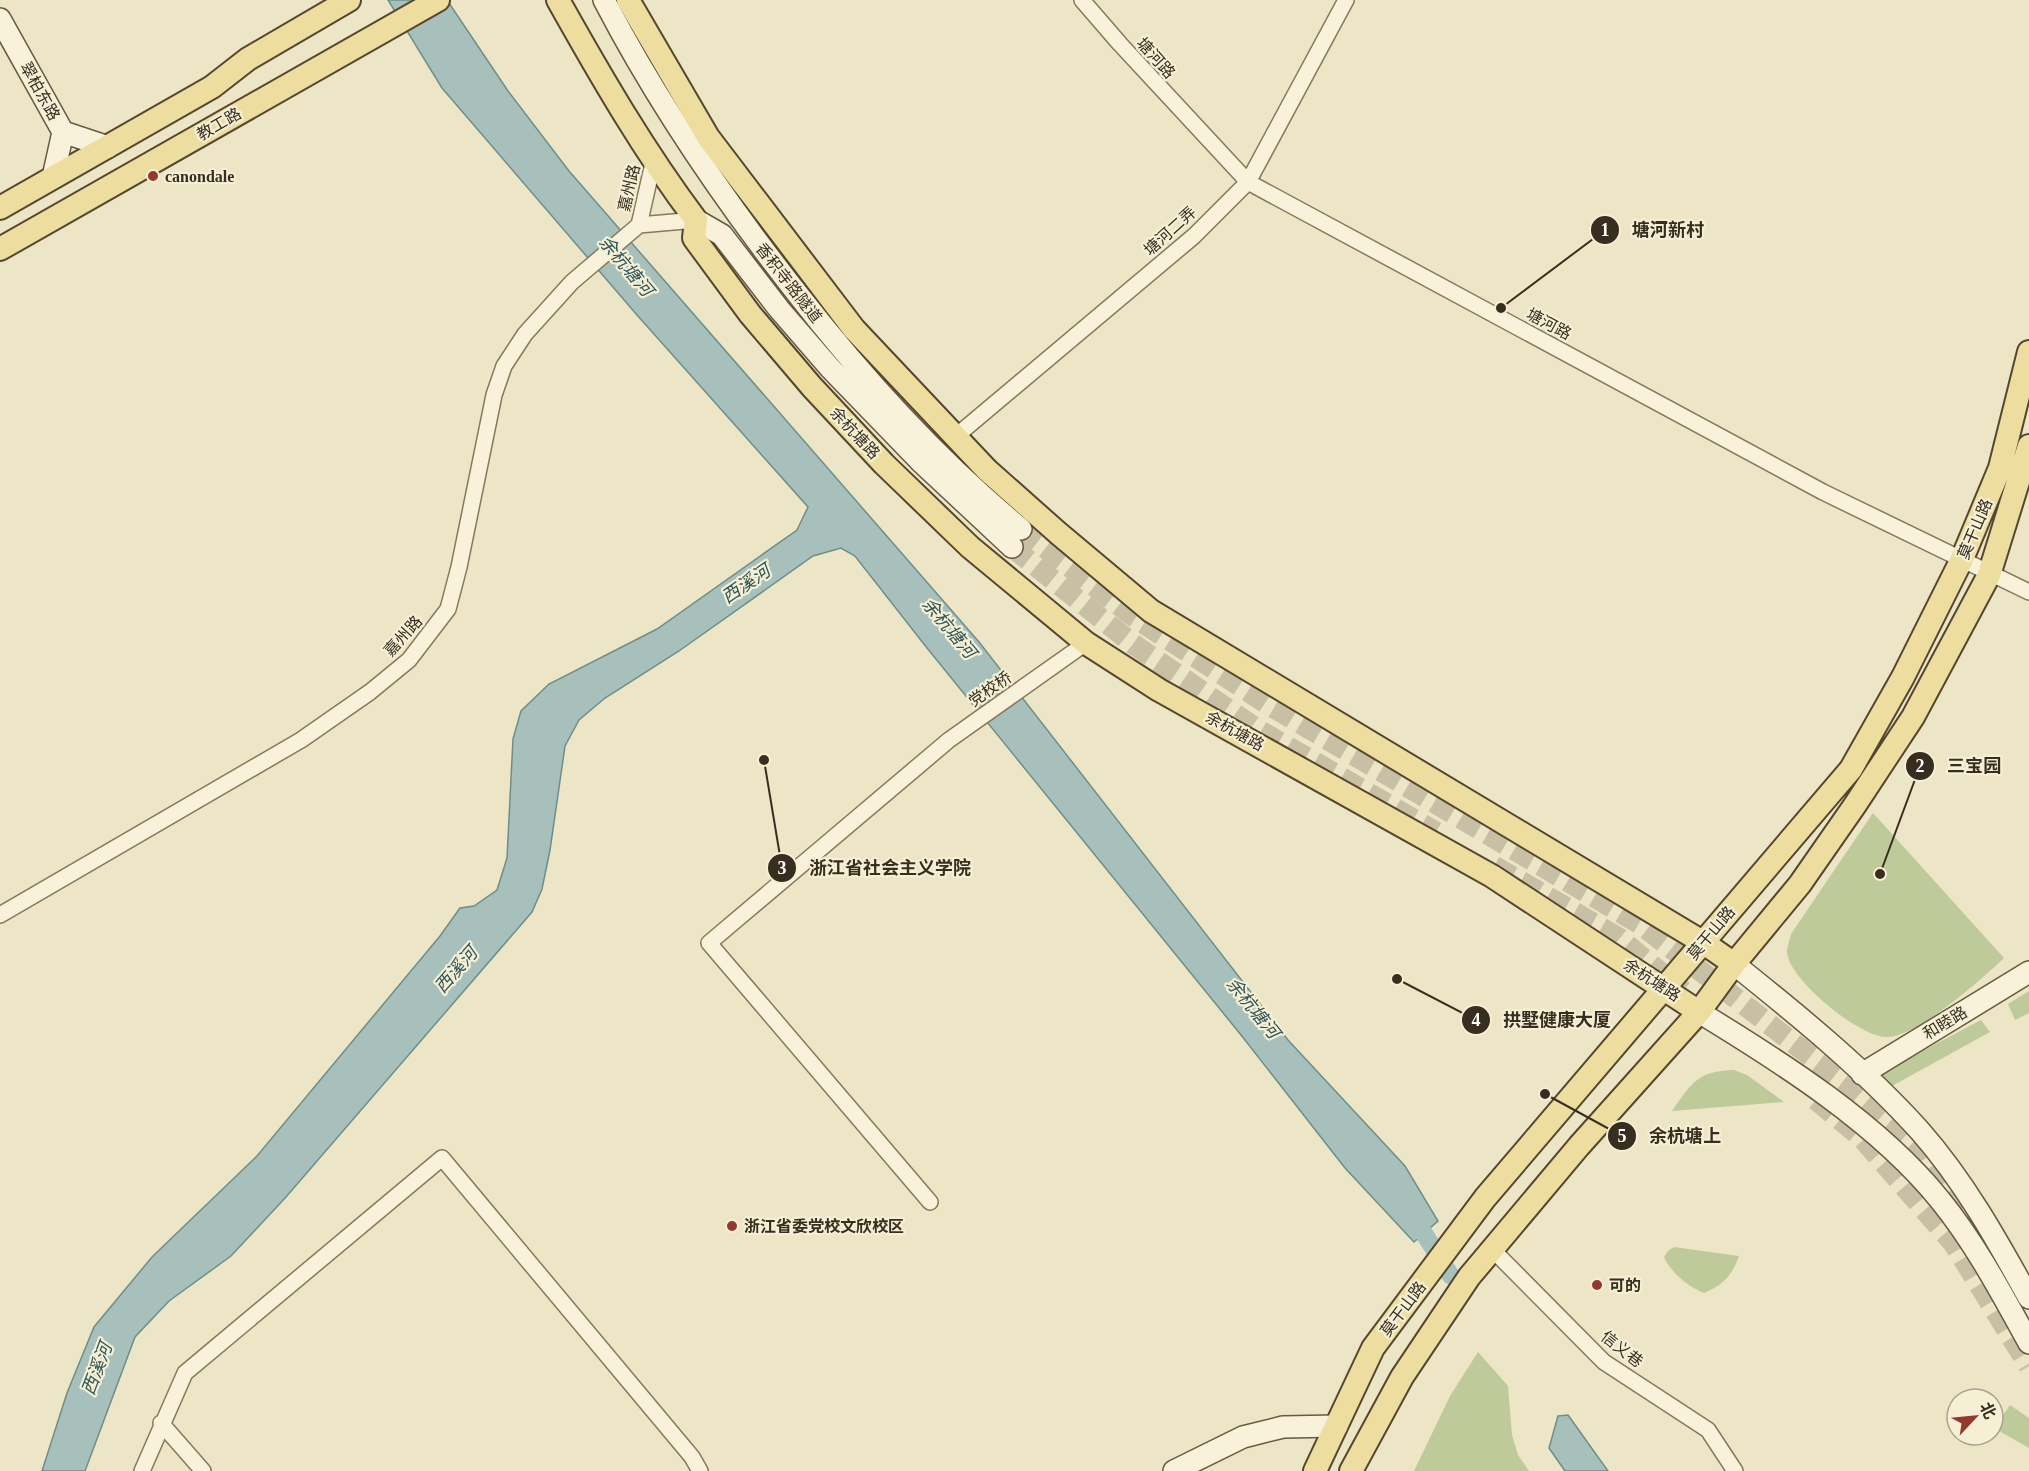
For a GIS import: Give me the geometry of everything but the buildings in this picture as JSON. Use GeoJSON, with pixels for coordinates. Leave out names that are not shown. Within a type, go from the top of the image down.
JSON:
{"type":"FeatureCollection","features":[{"type":"Feature","properties":{"kind":"main road"},"geometry":{"type":"LineString","coordinates":[[0,208],[212,87],[248,59],[349,0]]}},
{"type":"Feature","properties":{"kind":"main road","name":"教工路"},"geometry":{"type":"LineString","coordinates":[[0,249],[438,0]]}},
{"type":"Feature","properties":{"kind":"main road","name":"余杭塘路"},"geometry":{"type":"LineString","coordinates":[[558,0],[602,79],[696,220],[694,238],[750,314],[812,387],[884,464],[970,547],[1086,643],[1159,690],[1492,876],[1783,1064],[1898,1154],[1940,1200],[1995,1281],[2029,1343]]}},
{"type":"Feature","properties":{"kind":"main road","name":"香积寺路隧道"},"geometry":{"type":"LineString","coordinates":[[604,0],[682,135],[733,212],[855,368],[976,492],[1016,538],[920,461],[830,368],[778,309],[722,235],[696,220]]}},
{"type":"Feature","properties":{"kind":"main road"},"geometry":{"type":"LineString","coordinates":[[628,0],[708,137],[854,329],[955,437],[1013,494],[1151,611],[1704,943],[1819,1031],[1920,1131],[1978,1209],[2029,1298]]}},
{"type":"Feature","properties":{"kind":"main road","name":"翠柏东路"},"geometry":{"type":"LineString","coordinates":[[0,19],[63,132],[53,177]]}},
{"type":"Feature","properties":{"kind":"main road","name":"翠柏东路"},"geometry":{"type":"LineString","coordinates":[[63,132],[108,147]]}},
{"type":"Feature","properties":{"kind":"main road","name":"莫干山路"},"geometry":{"type":"LineString","coordinates":[[1315,1471],[1373,1348],[1485,1198],[1851,769],[1903,677],[1962,559],[2000,468],[2029,352]]}},
{"type":"Feature","properties":{"kind":"main road","name":"莫干山路"},"geometry":{"type":"LineString","coordinates":[[1351,1471],[1402,1377],[1469,1277],[1579,1146],[1700,1012],[1734,964],[1800,884],[1913,717],[1989,575],[2029,446]]}},
{"type":"Feature","properties":{"kind":"main road","name":"和睦路"},"geometry":{"type":"LineString","coordinates":[[1862,1074],[2029,972]]}},
{"type":"Feature","properties":{"kind":"main road"},"geometry":{"type":"LineString","coordinates":[[1174,1471],[1243,1437],[1283,1427],[1337,1426]]}},
{"type":"Feature","properties":{"kind":"street","name":"塘河路"},"geometry":{"type":"LineString","coordinates":[[1082,0],[1119,44],[1248,182],[1823,492],[1962,559],[1989,575],[2029,592]]}},
{"type":"Feature","properties":{"kind":"street","name":"塘河二弄"},"geometry":{"type":"LineString","coordinates":[[955,437],[1194,236],[1248,182],[1346,0]]}},
{"type":"Feature","properties":{"kind":"street","name":"嘉州路"},"geometry":{"type":"LineString","coordinates":[[639,225],[654,159]]}},
{"type":"Feature","properties":{"kind":"street","name":"嘉州路"},"geometry":{"type":"LineString","coordinates":[[0,915],[301,740],[370,692],[409,660],[432,633],[448,609],[459,567],[494,395],[504,366],[525,333],[572,282],[639,225],[696,220]]}},
{"type":"Feature","properties":{"kind":"street","name":"党校桥"},"geometry":{"type":"LineString","coordinates":[[930,1202],[709,944],[972,724],[1086,643]]}},
{"type":"Feature","properties":{"kind":"street"},"geometry":{"type":"LineString","coordinates":[[142,1471],[161,1423],[185,1373],[442,1158],[692,1457],[700,1471]]}},
{"type":"Feature","properties":{"kind":"street","name":"信义巷"},"geometry":{"type":"LineString","coordinates":[[1492,1249],[1604,1362],[1708,1430],[1735,1471]]}},
{"type":"Feature","properties":{"kind":"street"},"geometry":{"type":"LineString","coordinates":[[161,1423],[203,1471]]}},
{"type":"Feature","properties":{"kind":"green space"},"geometry":{"type":"Polygon","coordinates":[[[1873,813],[2004,958],[1966,992],[1932,1017],[1901,1034],[1888,1037],[1876,1035],[1861,1028],[1828,1005],[1799,977],[1787,952],[1791,934],[1873,813]]]}},
{"type":"Feature","properties":{"kind":"green space"},"geometry":{"type":"Polygon","coordinates":[[[2029,991],[2029,1013],[2015,1020],[2008,1004],[2029,991]]]}},
{"type":"Feature","properties":{"kind":"green space"},"geometry":{"type":"Polygon","coordinates":[[[1981,1020],[1990,1032],[1892,1086],[1877,1075],[1981,1020]]]}},
{"type":"Feature","properties":{"kind":"green space"},"geometry":{"type":"Polygon","coordinates":[[[1734,1070],[1747,1075],[1784,1102],[1672,1111],[1691,1086],[1703,1076],[1734,1070]]]}},
{"type":"Feature","properties":{"kind":"green space"},"geometry":{"type":"Polygon","coordinates":[[[1674,1247],[1739,1256],[1726,1279],[1717,1287],[1704,1293],[1681,1279],[1667,1263],[1664,1257],[1674,1247]]]}},
{"type":"Feature","properties":{"kind":"green space"},"geometry":{"type":"Polygon","coordinates":[[[1478,1352],[1508,1386],[1512,1435],[1518,1455],[1529,1471],[1414,1471],[1450,1396],[1478,1352]]]}},
{"type":"Feature","properties":{"kind":"green space"},"geometry":{"type":"Polygon","coordinates":[[[2010,1405],[2029,1418],[2029,1448],[2005,1434],[2005,1412],[2010,1405]]]}},
{"type":"Feature","properties":{"kind":"water","name":"西溪河"},"geometry":{"type":"Polygon","coordinates":[[[388,0],[447,0],[508,91],[569,171],[979,642],[1288,1040],[1405,1166],[1438,1221],[1414,1242],[1345,1168],[1241,1035],[855,556],[841,548],[813,556],[679,651],[605,698],[579,720],[565,746],[550,850],[542,889],[532,912],[286,1197],[231,1256],[169,1301],[135,1337],[85,1471],[42,1471],[67,1393],[94,1327],[152,1257],[257,1156],[440,936],[460,908],[474,906],[497,890],[507,858],[513,739],[521,711],[549,684],[657,629],[797,530],[808,507],[637,315],[442,88],[388,0]]]}},
{"type":"Feature","properties":{"kind":"water"},"geometry":{"type":"Polygon","coordinates":[[[1568,1415],[1608,1471],[1565,1471],[1549,1448],[1558,1416],[1568,1415]]]}},
{"type":"Feature","properties":{"kind":"waterway","name":"余杭塘河"},"geometry":{"type":"LineString","coordinates":[[1411,1213],[1451,1276]]}},
{"type":"Feature","properties":{"kind":"tunnel"},"geometry":{"type":"LineString","coordinates":[[1021,529],[1134,617],[1269,705],[1640,924],[1858,1093],[1920,1146],[1967,1222]]}},
{"type":"Feature","properties":{"kind":"tunnel"},"geometry":{"type":"LineString","coordinates":[[1012,547],[1133,644],[1257,729],[1436,832]]}},
{"type":"Feature","properties":{"kind":"tunnel"},"geometry":{"type":"LineString","coordinates":[[1494,866],[1619,938],[1683,991]]}},
{"type":"Feature","properties":{"kind":"tunnel"},"geometry":{"type":"LineString","coordinates":[[1816,1100],[1861,1137],[1954,1244],[2029,1366]]}},
{"type":"Feature","properties":{"kind":"place","name":"canondale"},"geometry":{"type":"Point","coordinates":[153,176]}},
{"type":"Feature","properties":{"kind":"place","name":"塘河新村"},"geometry":{"type":"Point","coordinates":[1501,308]}},
{"type":"Feature","properties":{"kind":"place","name":"浙江省社会主义学院"},"geometry":{"type":"Point","coordinates":[764,760]}},
{"type":"Feature","properties":{"kind":"place","name":"三宝园"},"geometry":{"type":"Point","coordinates":[1880,874]}},
{"type":"Feature","properties":{"kind":"place","name":"拱墅健康大厦"},"geometry":{"type":"Point","coordinates":[1397,979]}},
{"type":"Feature","properties":{"kind":"place","name":"余杭塘上"},"geometry":{"type":"Point","coordinates":[1545,1094]}},
{"type":"Feature","properties":{"kind":"place","name":"浙江省委党校文欣校区"},"geometry":{"type":"Point","coordinates":[732,1226]}},
{"type":"Feature","properties":{"kind":"place","name":"可的"},"geometry":{"type":"Point","coordinates":[1597,1285]}}]}
